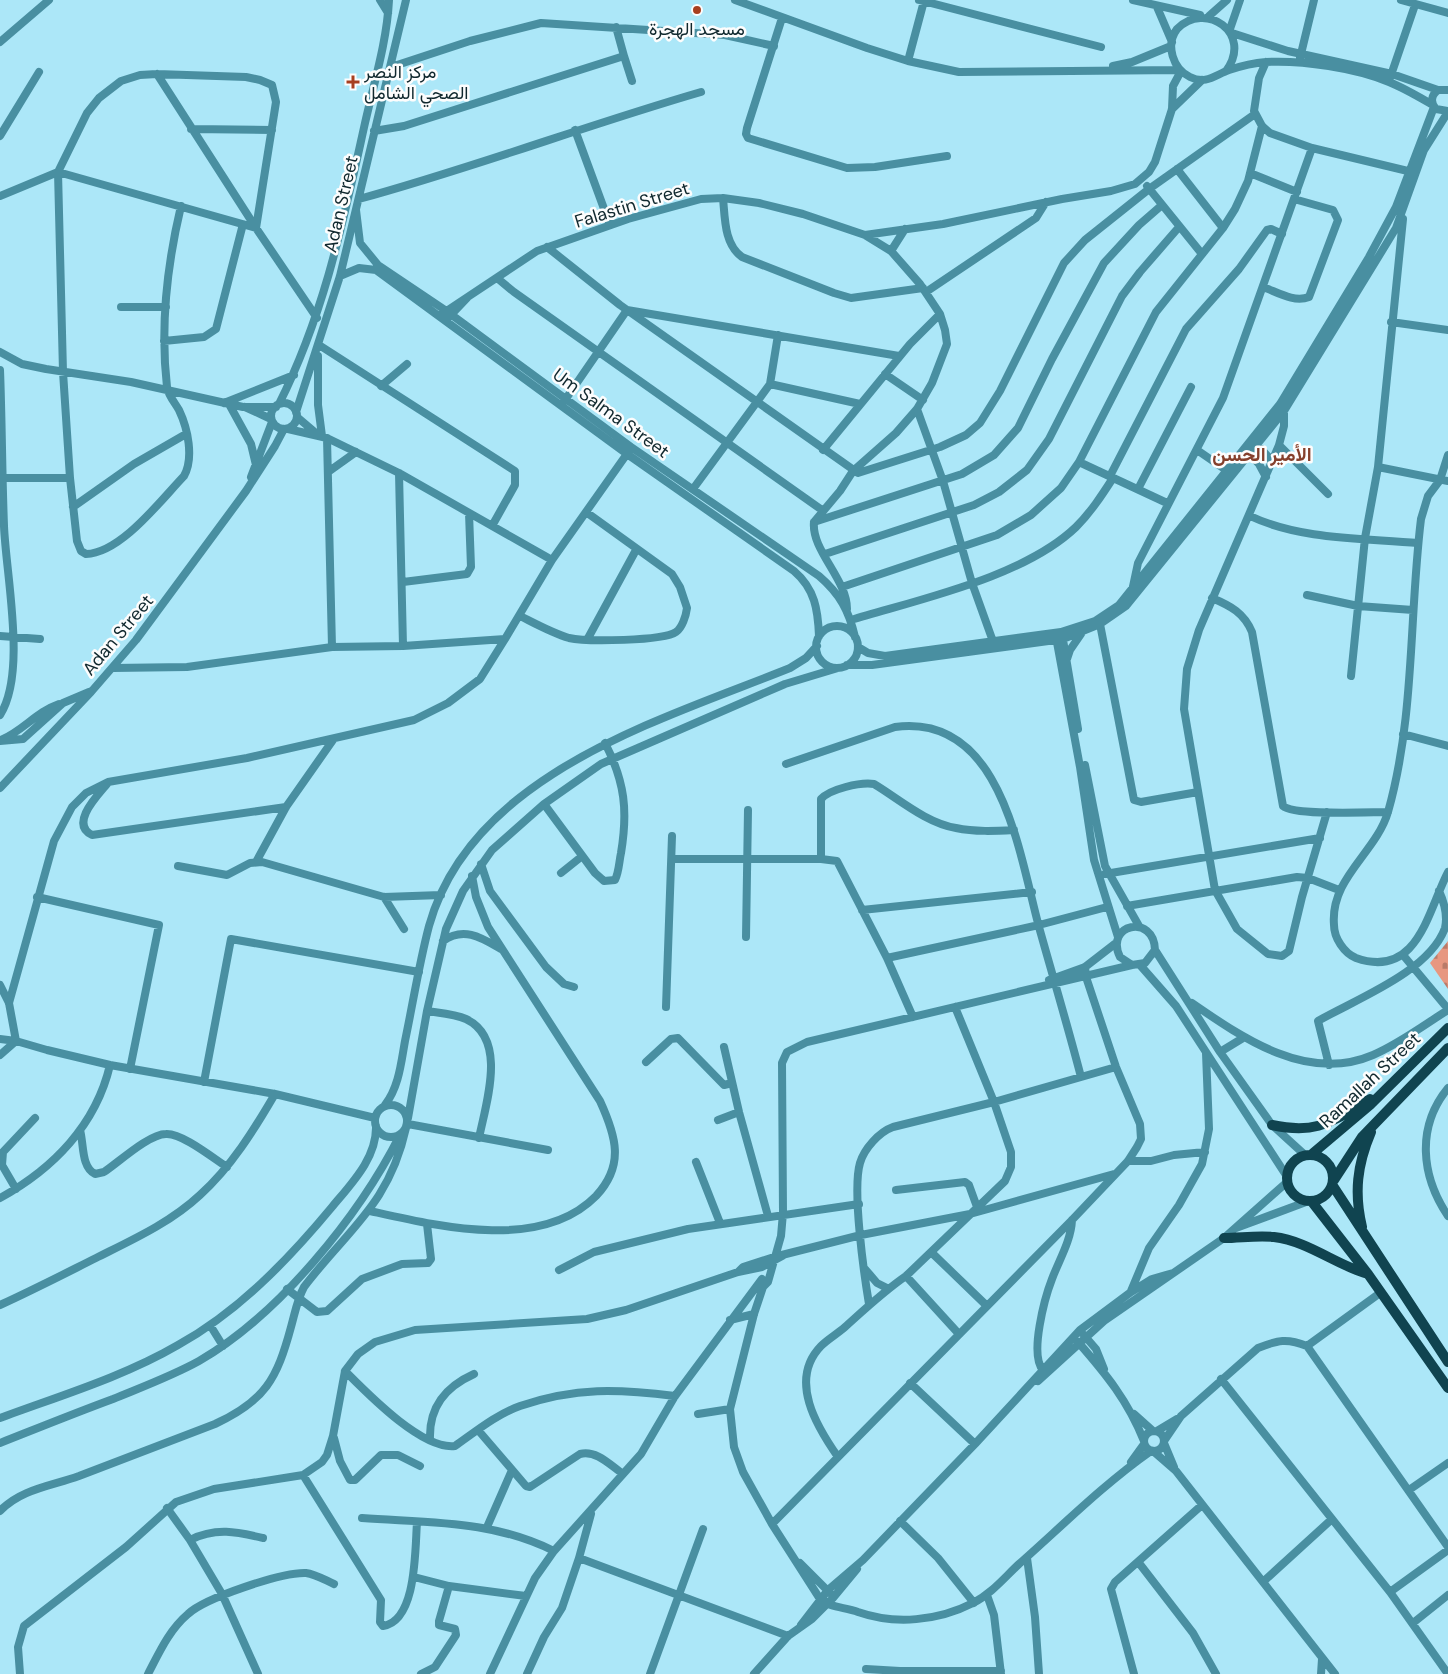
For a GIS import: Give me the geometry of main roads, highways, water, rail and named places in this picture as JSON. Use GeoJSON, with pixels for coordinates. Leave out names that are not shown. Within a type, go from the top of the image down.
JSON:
{"type":"FeatureCollection","features":[{"type":"Feature","properties":{"kind":"main road","name":"Ramallah Street"},"geometry":{"type":"LineString","coordinates":[[1309,1154],[1388,1088],[1448,1028]]}},
{"type":"Feature","properties":{"kind":"main road","name":"Ramallah Street"},"geometry":{"type":"LineString","coordinates":[[1333,1183],[1356,1146],[1374,1124],[1448,1048]]}},
{"type":"Feature","properties":{"kind":"main road"},"geometry":{"type":"LineString","coordinates":[[1272,1125],[1296,1129],[1319,1127],[1330,1123],[1388,1088]]}},
{"type":"Feature","properties":{"kind":"main road"},"geometry":{"type":"LineString","coordinates":[[1364,1236],[1357,1208],[1356,1188],[1362,1152],[1374,1124]]}},
{"type":"Feature","properties":{"kind":"main road"},"geometry":{"type":"LineString","coordinates":[[1448,1362],[1364,1236],[1333,1183],[1328,1164],[1309,1154],[1293,1161],[1286,1179],[1294,1196],[1309,1202],[1368,1274],[1448,1388]]}},
{"type":"Feature","properties":{"kind":"main road"},"geometry":{"type":"LineString","coordinates":[[1309,1202],[1324,1196],[1333,1183]]}},
{"type":"Feature","properties":{"kind":"main road"},"geometry":{"type":"LineString","coordinates":[[1224,1238],[1274,1237],[1298,1243],[1348,1268],[1368,1274]]}},
{"type":"Feature","properties":{"kind":"place","name":"مسجد الهجرة"},"geometry":{"type":"Point","coordinates":[697,10]}},
{"type":"Feature","properties":{"kind":"place","name":"مركز النصر الصحي الشامل"},"geometry":{"type":"Point","coordinates":[353,82]}},
{"type":"Feature","properties":{"kind":"district","name":"الأمير الحسن"},"geometry":{"type":"Point","coordinates":[1262,454]}}]}
